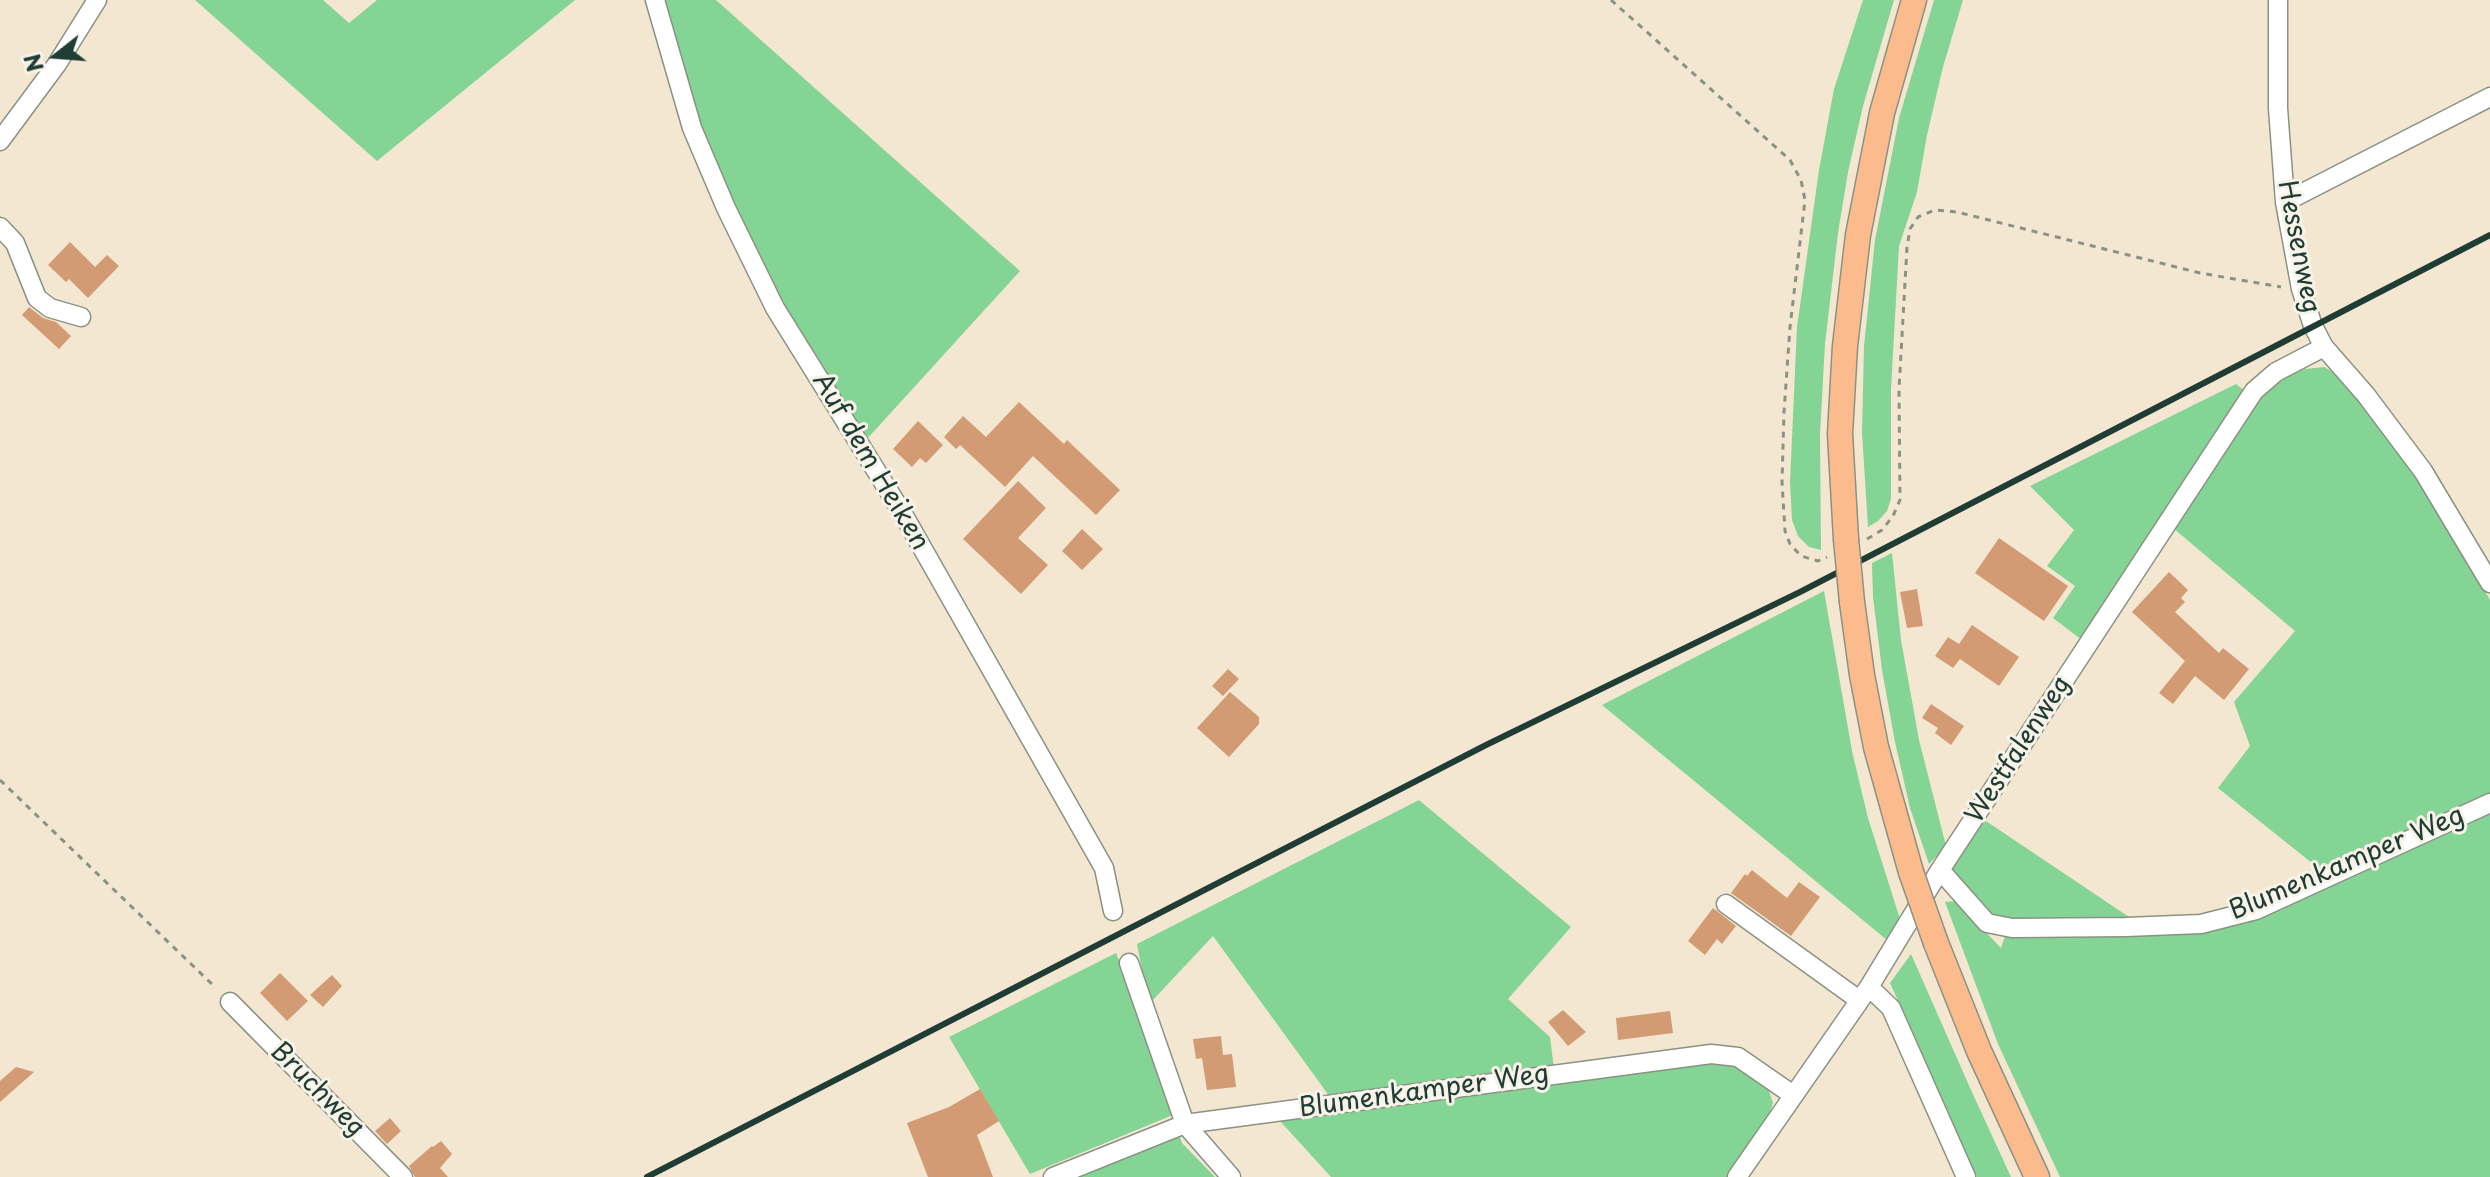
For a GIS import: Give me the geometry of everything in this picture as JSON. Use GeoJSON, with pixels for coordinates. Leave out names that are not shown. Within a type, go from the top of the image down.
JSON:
{"type":"FeatureCollection","features":[{"type":"Feature","properties":{"kind":"main road"},"geometry":{"type":"LineString","coordinates":[[1914,0],[1882,113],[1858,235],[1845,346],[1840,434],[1852,602],[1876,747],[1911,872],[1979,1051],[2037,1177]]}},
{"type":"Feature","properties":{"kind":"street"},"geometry":{"type":"LineString","coordinates":[[0,141],[57,64],[97,0]]}},
{"type":"Feature","properties":{"kind":"street","name":"Auf dem Heiken"},"geometry":{"type":"LineString","coordinates":[[655,0],[692,128],[726,208],[775,308],[903,514],[1104,868],[1113,911]]}},
{"type":"Feature","properties":{"kind":"street","name":"Hessenweg"},"geometry":{"type":"LineString","coordinates":[[2278,0],[2278,108],[2285,202],[2301,289],[2313,326],[2324,347],[2366,395],[2423,471],[2490,583]]}},
{"type":"Feature","properties":{"kind":"street"},"geometry":{"type":"LineString","coordinates":[[2285,202],[2490,97]]}},
{"type":"Feature","properties":{"kind":"street"},"geometry":{"type":"LineString","coordinates":[[0,227],[15,243],[37,298],[50,308],[81,317]]}},
{"type":"Feature","properties":{"kind":"street","name":"Westfalenweg"},"geometry":{"type":"LineString","coordinates":[[1737,1177],[1864,994],[1940,870],[2254,391],[2276,372],[2324,347]]}},
{"type":"Feature","properties":{"kind":"street","name":"Blumenkamper Weg"},"geometry":{"type":"LineString","coordinates":[[1940,870],[1987,923],[2012,928],[2201,924],[2256,910],[2490,803]]}},
{"type":"Feature","properties":{"kind":"street"},"geometry":{"type":"LineString","coordinates":[[1726,904],[1864,994],[1891,1008],[1966,1177]]}},
{"type":"Feature","properties":{"kind":"street"},"geometry":{"type":"LineString","coordinates":[[1129,963],[1185,1124],[1231,1177]]}},
{"type":"Feature","properties":{"kind":"street","name":"Bruchweg"},"geometry":{"type":"LineString","coordinates":[[230,1002],[403,1177]]}},
{"type":"Feature","properties":{"kind":"street","name":"Blumenkamper Weg"},"geometry":{"type":"LineString","coordinates":[[1053,1177],[1185,1124],[1711,1054],[1738,1057],[1793,1095]]}},
{"type":"Feature","properties":{"kind":"path"},"geometry":{"type":"LineString","coordinates":[[1611,0],[1790,160],[1801,180],[1805,200],[1790,327],[1782,482],[1785,531],[1790,544],[1801,556],[1818,561],[1882,530],[1900,500],[1899,389],[1907,247],[1910,229],[1918,217],[1935,210],[1957,212],[2200,273],[2301,289]]}},
{"type":"Feature","properties":{"kind":"path"},"geometry":{"type":"LineString","coordinates":[[0,780],[230,1002]]}},
{"type":"Feature","properties":{"kind":"green space"},"geometry":{"type":"Polygon","coordinates":[[[195,0],[323,0],[349,23],[377,0],[575,0],[377,161],[195,0]]]}},
{"type":"Feature","properties":{"kind":"green space"},"geometry":{"type":"Polygon","coordinates":[[[663,0],[716,0],[1020,271],[866,440],[781,304],[735,205],[699,126],[663,0]]]}},
{"type":"Feature","properties":{"kind":"green space"},"geometry":{"type":"Polygon","coordinates":[[[1863,0],[1894,0],[1863,106],[1838,233],[1825,344],[1820,434],[1821,550],[1809,547],[1798,536],[1792,520],[1790,482],[1797,327],[1834,89],[1863,0]]]}},
{"type":"Feature","properties":{"kind":"green space"},"geometry":{"type":"Polygon","coordinates":[[[1934,0],[1963,0],[1943,67],[1917,192],[1899,246],[1891,389],[1891,499],[1887,511],[1868,527],[1862,433],[1864,346],[1875,240],[1899,118],[1934,0]]]}},
{"type":"Feature","properties":{"kind":"green space"},"geometry":{"type":"Polygon","coordinates":[[[2324,367],[2340,376],[2418,475],[2490,600],[2490,796],[2322,871],[2218,788],[2250,746],[2234,702],[2295,631],[2173,528],[2257,401],[2288,376],[2305,369],[2324,367]]]}},
{"type":"Feature","properties":{"kind":"green space"},"geometry":{"type":"Polygon","coordinates":[[[2236,384],[2245,391],[2082,640],[2053,618],[2075,586],[2047,566],[2074,530],[2030,486],[2236,384]]]}},
{"type":"Feature","properties":{"kind":"green space"},"geometry":{"type":"Polygon","coordinates":[[[1892,553],[1901,640],[1919,740],[1946,846],[1929,864],[1910,808],[1895,742],[1873,597],[1872,563],[1892,553]]]}},
{"type":"Feature","properties":{"kind":"green space"},"geometry":{"type":"Polygon","coordinates":[[[1824,591],[1852,751],[1868,818],[1900,919],[1887,940],[1602,705],[1824,591]]]}},
{"type":"Feature","properties":{"kind":"green space"},"geometry":{"type":"Polygon","coordinates":[[[1419,800],[1571,927],[1508,999],[1550,1037],[1554,1069],[1330,1097],[1213,936],[1152,1001],[1144,981],[1137,944],[1419,800]]]}},
{"type":"Feature","properties":{"kind":"green space"},"geometry":{"type":"Polygon","coordinates":[[[2490,811],[2490,1177],[2060,1177],[1998,1044],[1945,902],[1956,901],[2001,948],[2005,936],[2202,930],[2490,811]]]}},
{"type":"Feature","properties":{"kind":"green space"},"geometry":{"type":"Polygon","coordinates":[[[1983,819],[2132,919],[2016,922],[1996,917],[1950,869],[1983,819]]]}},
{"type":"Feature","properties":{"kind":"green space"},"geometry":{"type":"Polygon","coordinates":[[[1116,953],[1137,1004],[1173,1115],[1030,1174],[949,1037],[1116,953]]]}},
{"type":"Feature","properties":{"kind":"green space"},"geometry":{"type":"Polygon","coordinates":[[[1911,954],[2011,1177],[1977,1177],[1890,983],[1911,954]]]}},
{"type":"Feature","properties":{"kind":"green space"},"geometry":{"type":"Polygon","coordinates":[[[1731,1061],[1768,1088],[1773,1103],[1768,1119],[1729,1177],[1331,1177],[1280,1121],[1731,1061]]]}},
{"type":"Feature","properties":{"kind":"green space"},"geometry":{"type":"Polygon","coordinates":[[[1179,1134],[1182,1143],[1215,1177],[1074,1177],[1179,1134]]]}},
{"type":"Feature","properties":{"kind":"building"},"geometry":{"type":"Polygon","coordinates":[[[70,242],[95,267],[107,255],[119,266],[88,298],[69,279],[66,282],[48,265],[70,242]]]}},
{"type":"Feature","properties":{"kind":"building"},"geometry":{"type":"Polygon","coordinates":[[[29,307],[43,318],[56,322],[71,336],[59,349],[22,315],[29,307]]]}},
{"type":"Feature","properties":{"kind":"building"},"geometry":{"type":"Polygon","coordinates":[[[1019,402],[1064,444],[1067,440],[1120,490],[1096,515],[1033,456],[1005,487],[960,445],[956,449],[944,437],[963,416],[986,437],[1019,402]]]}},
{"type":"Feature","properties":{"kind":"building"},"geometry":{"type":"Polygon","coordinates":[[[918,421],[943,445],[926,463],[920,458],[912,467],[893,449],[918,421]]]}},
{"type":"Feature","properties":{"kind":"building"},"geometry":{"type":"Polygon","coordinates":[[[1018,481],[1046,508],[1018,538],[1048,565],[1021,594],[963,539],[1018,481]]]}},
{"type":"Feature","properties":{"kind":"building"},"geometry":{"type":"Polygon","coordinates":[[[1082,529],[1103,549],[1082,570],[1062,551],[1082,529]]]}},
{"type":"Feature","properties":{"kind":"building"},"geometry":{"type":"Polygon","coordinates":[[[1999,538],[2068,586],[2044,621],[1975,573],[1999,538]]]}},
{"type":"Feature","properties":{"kind":"building"},"geometry":{"type":"Polygon","coordinates":[[[2169,572],[2188,590],[2181,598],[2185,602],[2175,612],[2219,653],[2223,648],[2249,669],[2224,700],[2195,676],[2173,704],[2159,693],[2185,661],[2132,612],[2169,572]]]}},
{"type":"Feature","properties":{"kind":"building"},"geometry":{"type":"Polygon","coordinates":[[[1917,589],[1923,626],[1907,628],[1900,592],[1917,589]]]}},
{"type":"Feature","properties":{"kind":"building"},"geometry":{"type":"Polygon","coordinates":[[[1972,625],[2019,657],[1999,686],[1960,659],[1953,668],[1935,656],[1948,637],[1959,644],[1972,625]]]}},
{"type":"Feature","properties":{"kind":"building"},"geometry":{"type":"Polygon","coordinates":[[[1228,669],[1239,679],[1223,696],[1212,686],[1228,669]]]}},
{"type":"Feature","properties":{"kind":"building"},"geometry":{"type":"Polygon","coordinates":[[[1230,692],[1259,717],[1259,724],[1229,757],[1197,728],[1230,692]]]}},
{"type":"Feature","properties":{"kind":"building"},"geometry":{"type":"Polygon","coordinates":[[[1931,704],[1964,726],[1951,745],[1935,733],[1938,728],[1922,718],[1931,704]]]}},
{"type":"Feature","properties":{"kind":"building"},"geometry":{"type":"Polygon","coordinates":[[[1752,870],[1787,898],[1799,882],[1820,897],[1791,936],[1731,893],[1745,874],[1747,876],[1752,870]]]}},
{"type":"Feature","properties":{"kind":"building"},"geometry":{"type":"Polygon","coordinates":[[[1713,908],[1736,926],[1722,944],[1717,939],[1705,955],[1688,941],[1713,908]]]}},
{"type":"Feature","properties":{"kind":"building"},"geometry":{"type":"Polygon","coordinates":[[[280,973],[308,1001],[287,1021],[260,993],[280,973]]]}},
{"type":"Feature","properties":{"kind":"building"},"geometry":{"type":"Polygon","coordinates":[[[332,975],[342,986],[323,1007],[310,995],[332,975]]]}},
{"type":"Feature","properties":{"kind":"building"},"geometry":{"type":"Polygon","coordinates":[[[1563,1010],[1586,1032],[1568,1046],[1548,1022],[1563,1010]]]}},
{"type":"Feature","properties":{"kind":"building"},"geometry":{"type":"Polygon","coordinates":[[[1670,1011],[1673,1033],[1618,1040],[1616,1018],[1670,1011]]]}},
{"type":"Feature","properties":{"kind":"building"},"geometry":{"type":"Polygon","coordinates":[[[1221,1036],[1223,1055],[1232,1054],[1236,1087],[1207,1090],[1202,1058],[1196,1059],[1193,1039],[1221,1036]]]}},
{"type":"Feature","properties":{"kind":"building"},"geometry":{"type":"Polygon","coordinates":[[[16,1067],[34,1072],[0,1102],[0,1081],[16,1067]]]}},
{"type":"Feature","properties":{"kind":"building"},"geometry":{"type":"Polygon","coordinates":[[[980,1089],[999,1121],[977,1135],[993,1177],[928,1177],[907,1123],[949,1107],[980,1089]]]}},
{"type":"Feature","properties":{"kind":"building"},"geometry":{"type":"Polygon","coordinates":[[[390,1118],[401,1131],[387,1144],[375,1131],[390,1118]]]}},
{"type":"Feature","properties":{"kind":"building"},"geometry":{"type":"Polygon","coordinates":[[[441,1141],[452,1154],[440,1168],[448,1177],[415,1177],[409,1166],[441,1141]]]}},
{"type":"Feature","properties":{"kind":"railway"},"geometry":{"type":"LineString","coordinates":[[647,1177],[1486,745],[1800,592],[2490,235]]}}]}
